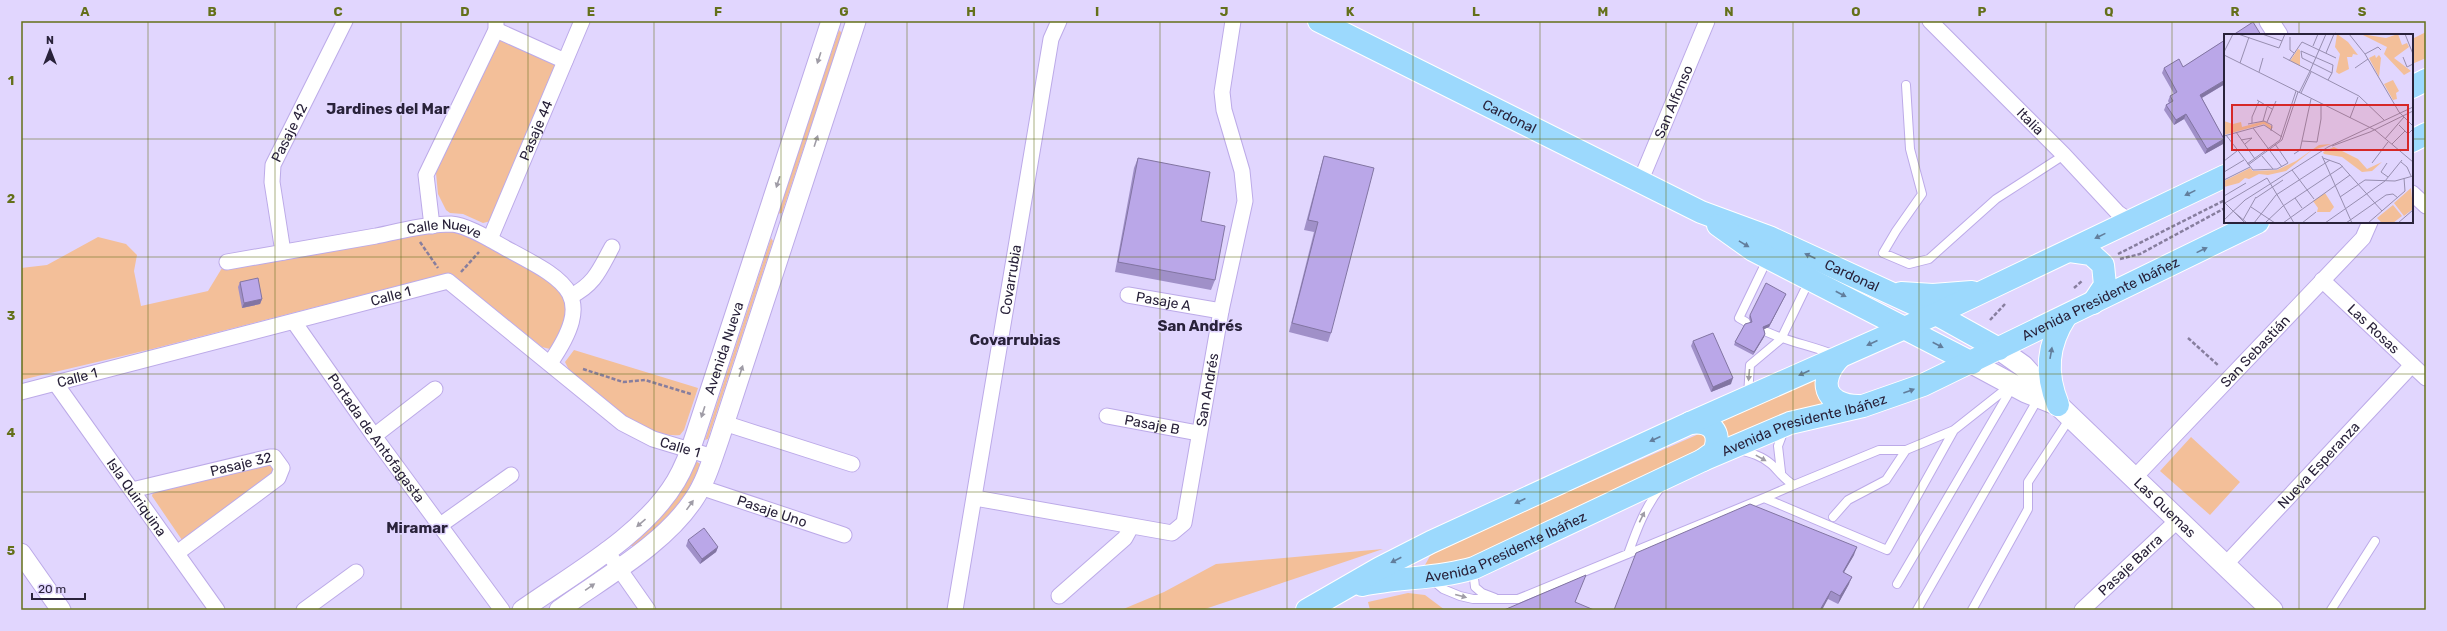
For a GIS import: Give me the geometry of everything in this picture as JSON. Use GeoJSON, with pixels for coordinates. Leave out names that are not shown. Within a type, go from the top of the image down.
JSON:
{"type":"FeatureCollection","features":[{"type":"Feature","properties":{"kind":"main road","name":"Cardonal"},"geometry":{"type":"LineString","coordinates":[[1319,21],[1701,212],[1769,237],[1936,314],[2000,349]]}},
{"type":"Feature","properties":{"kind":"main road"},"geometry":{"type":"LineString","coordinates":[[2413,86],[2426,80]]}},
{"type":"Feature","properties":{"kind":"main road"},"geometry":{"type":"LineString","coordinates":[[2413,140],[2426,134]]}},
{"type":"Feature","properties":{"kind":"main road","name":"Avenida Presidente Ibáñez"},"geometry":{"type":"LineString","coordinates":[[1307,610],[1338,591],[1431,542],[1690,423],[1936,314],[2224,176]]}},
{"type":"Feature","properties":{"kind":"main road","name":"Cardonal"},"geometry":{"type":"LineString","coordinates":[[1701,212],[1734,238],[1972,363]]}},
{"type":"Feature","properties":{"kind":"main road","name":"Avenida Presidente Ibáñez"},"geometry":{"type":"LineString","coordinates":[[1338,591],[1384,580],[1429,577],[1474,568],[1703,460],[1790,423],[1863,406],[1923,385],[1972,363],[2256,223]]}},
{"type":"Feature","properties":{"kind":"main road"},"geometry":{"type":"LineString","coordinates":[[2070,251],[2091,254],[2104,265],[2105,284],[2093,303]]}},
{"type":"Feature","properties":{"kind":"main road"},"geometry":{"type":"LineString","coordinates":[[1883,290],[1906,294],[1945,294],[1973,292],[1996,286]]}},
{"type":"Feature","properties":{"kind":"main road"},"geometry":{"type":"LineString","coordinates":[[2056,406],[2052,390],[2049,364],[2054,339],[2066,316]]}},
{"type":"Feature","properties":{"kind":"main road","name":"Las Quemas"},"geometry":{"type":"LineString","coordinates":[[2000,349],[2023,366],[2056,406],[2135,477],[2272,610]]}},
{"type":"Feature","properties":{"kind":"main road"},"geometry":{"type":"LineString","coordinates":[[1840,357],[1828,370],[1827,389],[1833,398],[1839,402],[1863,406]]}},
{"type":"Feature","properties":{"kind":"main road","name":"Las Quemas"},"geometry":{"type":"LineString","coordinates":[[1972,363],[2056,406]]}},
{"type":"Feature","properties":{"kind":"main road"},"geometry":{"type":"LineString","coordinates":[[1690,423],[1704,423],[1710,425],[1717,434],[1714,452],[1703,460]]}},
{"type":"Feature","properties":{"kind":"main road"},"geometry":{"type":"LineString","coordinates":[[1429,577],[1421,570],[1418,559],[1419,555],[1431,542]]}},
{"type":"Feature","properties":{"kind":"street","name":"Pasaje 42"},"geometry":{"type":"LineString","coordinates":[[283,252],[272,182],[273,165],[345,21]]}},
{"type":"Feature","properties":{"kind":"street","name":"Pasaje 44"},"geometry":{"type":"LineString","coordinates":[[490,239],[582,21]]}},
{"type":"Feature","properties":{"kind":"street","name":"Avenida Nueva"},"geometry":{"type":"LineString","coordinates":[[522,610],[606,550],[645,519],[658,506],[677,480],[690,451],[831,21]]}},
{"type":"Feature","properties":{"kind":"street","name":"Covarrubia"},"geometry":{"type":"LineString","coordinates":[[955,610],[1051,39],[1059,21]]}},
{"type":"Feature","properties":{"kind":"street","name":"San Andrés"},"geometry":{"type":"LineString","coordinates":[[975,498],[1131,528],[1172,533],[1184,522],[1198,433],[1221,311],[1245,201],[1242,171],[1224,110],[1222,92],[1233,21]]}},
{"type":"Feature","properties":{"kind":"street","name":"San Alfonso"},"geometry":{"type":"LineString","coordinates":[[1640,182],[1707,21]]}},
{"type":"Feature","properties":{"kind":"street","name":"Italia"},"geometry":{"type":"LineString","coordinates":[[1930,21],[2064,155],[2118,213],[2130,222]]}},
{"type":"Feature","properties":{"kind":"street"},"geometry":{"type":"LineString","coordinates":[[2269,21],[2277,34]]}},
{"type":"Feature","properties":{"kind":"street","name":"Avenida Nueva"},"geometry":{"type":"LineString","coordinates":[[558,610],[618,568],[668,530],[686,510],[700,487],[713,457],[787,231],[852,22]]}},
{"type":"Feature","properties":{"kind":"street"},"geometry":{"type":"LineString","coordinates":[[432,226],[426,175],[496,25],[565,61]]}},
{"type":"Feature","properties":{"kind":"street"},"geometry":{"type":"LineString","coordinates":[[2413,194],[2426,206]]}},
{"type":"Feature","properties":{"kind":"street","name":"San Sebastián"},"geometry":{"type":"LineString","coordinates":[[2135,477],[2363,238],[2370,223]]}},
{"type":"Feature","properties":{"kind":"street","name":"Calle Nueve"},"geometry":{"type":"LineString","coordinates":[[227,262],[432,226],[454,224],[490,239],[551,272],[564,284],[571,296]]}},
{"type":"Feature","properties":{"kind":"street"},"geometry":{"type":"LineString","coordinates":[[765,224],[787,231]]}},
{"type":"Feature","properties":{"kind":"street"},"geometry":{"type":"LineString","coordinates":[[550,363],[572,318],[571,296],[586,288],[596,277],[612,246]]}},
{"type":"Feature","properties":{"kind":"street","name":"Las Rosas"},"geometry":{"type":"LineString","coordinates":[[2322,280],[2426,378]]}},
{"type":"Feature","properties":{"kind":"street","name":"Calle 1"},"geometry":{"type":"LineString","coordinates":[[21,392],[449,282],[622,422],[653,439],[713,457]]}},
{"type":"Feature","properties":{"kind":"street","name":"Pasaje A"},"geometry":{"type":"LineString","coordinates":[[1128,295],[1221,311]]}},
{"type":"Feature","properties":{"kind":"street","name":"Portada de Antofagasta"},"geometry":{"type":"LineString","coordinates":[[294,322],[374,436],[502,610]]}},
{"type":"Feature","properties":{"kind":"street","name":"Nueva Esperanza"},"geometry":{"type":"LineString","coordinates":[[2225,565],[2412,365]]}},
{"type":"Feature","properties":{"kind":"street","name":"Isla Quiriquina"},"geometry":{"type":"LineString","coordinates":[[56,384],[217,610]]}},
{"type":"Feature","properties":{"kind":"street"},"geometry":{"type":"LineString","coordinates":[[374,436],[435,390]]}},
{"type":"Feature","properties":{"kind":"street","name":"Pasaje B"},"geometry":{"type":"LineString","coordinates":[[1107,416],[1198,433]]}},
{"type":"Feature","properties":{"kind":"street"},"geometry":{"type":"LineString","coordinates":[[724,423],[852,464]]}},
{"type":"Feature","properties":{"kind":"street","name":"Pasaje 32"},"geometry":{"type":"LineString","coordinates":[[132,490],[270,457],[274,457],[280,464],[282,468],[278,478],[177,553]]}},
{"type":"Feature","properties":{"kind":"street"},"geometry":{"type":"LineString","coordinates":[[439,526],[511,475]]}},
{"type":"Feature","properties":{"kind":"street","name":"Pasaje Uno"},"geometry":{"type":"LineString","coordinates":[[700,487],[844,535]]}},
{"type":"Feature","properties":{"kind":"street","name":"Pasaje Barra"},"geometry":{"type":"LineString","coordinates":[[2082,610],[2179,519]]}},
{"type":"Feature","properties":{"kind":"street"},"geometry":{"type":"LineString","coordinates":[[1059,596],[1125,538],[1131,528]]}},
{"type":"Feature","properties":{"kind":"street"},"geometry":{"type":"LineString","coordinates":[[606,550],[648,610]]}},
{"type":"Feature","properties":{"kind":"street"},"geometry":{"type":"LineString","coordinates":[[21,554],[61,610]]}},
{"type":"Feature","properties":{"kind":"street"},"geometry":{"type":"LineString","coordinates":[[304,610],[356,572]]}},
{"type":"Feature","properties":{"kind":"lane"},"geometry":{"type":"LineString","coordinates":[[1906,85],[1910,149],[1922,194],[1896,231],[1883,253],[1896,260],[1909,264],[1929,259],[1996,199],[2064,155]]}},
{"type":"Feature","properties":{"kind":"lane"},"geometry":{"type":"LineString","coordinates":[[1746,322],[1739,318],[1769,257]]}},
{"type":"Feature","properties":{"kind":"lane"},"geometry":{"type":"LineString","coordinates":[[1748,398],[1750,365],[1781,339],[1810,278]]}},
{"type":"Feature","properties":{"kind":"lane"},"geometry":{"type":"LineString","coordinates":[[1767,332],[1781,339],[1811,345],[1840,357]]}},
{"type":"Feature","properties":{"kind":"lane"},"geometry":{"type":"LineString","coordinates":[[1429,577],[1443,590],[1460,596],[1499,600],[1518,599],[1879,450],[1906,450],[1954,430],[2013,385]]}},
{"type":"Feature","properties":{"kind":"lane"},"geometry":{"type":"LineString","coordinates":[[1897,584],[2013,385]]}},
{"type":"Feature","properties":{"kind":"lane"},"geometry":{"type":"LineString","coordinates":[[1917,610],[2056,406]]}},
{"type":"Feature","properties":{"kind":"lane"},"geometry":{"type":"LineString","coordinates":[[1972,610],[2028,509],[2028,482],[2056,406]]}},
{"type":"Feature","properties":{"kind":"lane"},"geometry":{"type":"LineString","coordinates":[[1785,480],[1778,465],[1778,446],[1784,430],[1790,423]]}},
{"type":"Feature","properties":{"kind":"lane"},"geometry":{"type":"LineString","coordinates":[[1764,498],[1887,550],[1954,430]]}},
{"type":"Feature","properties":{"kind":"lane"},"geometry":{"type":"LineString","coordinates":[[1729,449],[1760,457],[1770,464],[1785,480],[1794,485]]}},
{"type":"Feature","properties":{"kind":"lane"},"geometry":{"type":"LineString","coordinates":[[1833,517],[1848,500],[1886,480],[1906,450]]}},
{"type":"Feature","properties":{"kind":"lane"},"geometry":{"type":"LineString","coordinates":[[1628,554],[1651,500],[1673,474]]}},
{"type":"Feature","properties":{"kind":"lane"},"geometry":{"type":"LineString","coordinates":[[2331,610],[2375,541]]}},
{"type":"Feature","properties":{"kind":"lane"},"geometry":{"type":"LineString","coordinates":[[1474,568],[1472,574],[1475,587],[1482,593],[1499,600]]}},
{"type":"Feature","properties":{"kind":"path"},"geometry":{"type":"LineString","coordinates":[[411,230],[449,282],[490,239]]}},
{"type":"Feature","properties":{"kind":"path"},"geometry":{"type":"LineString","coordinates":[[2188,338],[2230,376]]}},
{"type":"Feature","properties":{"kind":"path"},"geometry":{"type":"LineString","coordinates":[[581,368],[623,382],[644,380],[698,395]]}},
{"type":"Feature","properties":{"kind":"shaded area"},"geometry":{"type":"Polygon","coordinates":[[[839,30],[842,33],[782,213],[777,214],[839,30]]]}},
{"type":"Feature","properties":{"kind":"shaded area"},"geometry":{"type":"Polygon","coordinates":[[[2426,32],[2426,58],[2413,64],[2413,38],[2426,32]]]}},
{"type":"Feature","properties":{"kind":"shaded area"},"geometry":{"type":"Polygon","coordinates":[[[500,37],[557,64],[491,221],[483,223],[463,214],[450,213],[446,210],[438,194],[436,165],[500,37]]]}},
{"type":"Feature","properties":{"kind":"shaded area"},"geometry":{"type":"Polygon","coordinates":[[[453,228],[558,282],[568,308],[560,337],[550,349],[542,347],[454,276],[444,274],[152,349],[21,380],[21,268],[47,265],[98,237],[126,244],[137,255],[134,271],[141,306],[208,291],[222,268],[433,229],[453,228]]]}},
{"type":"Feature","properties":{"kind":"shaded area"},"geometry":{"type":"Polygon","coordinates":[[[771,238],[773,241],[708,439],[705,440],[771,238]]]}},
{"type":"Feature","properties":{"kind":"shaded area"},"geometry":{"type":"Polygon","coordinates":[[[574,350],[698,388],[684,430],[680,435],[665,434],[650,430],[620,413],[569,370],[565,362],[574,350]]]}},
{"type":"Feature","properties":{"kind":"shaded area"},"geometry":{"type":"Polygon","coordinates":[[[1815,375],[1828,405],[1726,442],[1717,419],[1815,375]]]}},
{"type":"Feature","properties":{"kind":"shaded area"},"geometry":{"type":"Polygon","coordinates":[[[1701,433],[1705,433],[1710,447],[1463,561],[1428,567],[1425,565],[1430,556],[1444,547],[1701,433]]]}},
{"type":"Feature","properties":{"kind":"shaded area"},"geometry":{"type":"Polygon","coordinates":[[[2191,437],[2240,482],[2210,515],[2160,471],[2191,437]]]}},
{"type":"Feature","properties":{"kind":"shaded area"},"geometry":{"type":"Polygon","coordinates":[[[696,461],[700,464],[695,477],[674,510],[635,546],[629,546],[660,517],[676,499],[696,461]]]}},
{"type":"Feature","properties":{"kind":"shaded area"},"geometry":{"type":"Polygon","coordinates":[[[274,463],[274,474],[187,538],[182,540],[152,496],[153,492],[274,463]]]}},
{"type":"Feature","properties":{"kind":"shaded area"},"geometry":{"type":"Polygon","coordinates":[[[1383,549],[1202,610],[1121,610],[1164,592],[1216,564],[1383,549]]]}},
{"type":"Feature","properties":{"kind":"shaded area"},"geometry":{"type":"Polygon","coordinates":[[[1408,593],[1425,595],[1445,610],[1370,610],[1368,602],[1408,593]]]}},
{"type":"Feature","properties":{"kind":"building"},"geometry":{"type":"Polygon","coordinates":[[[2253,22],[2260,34],[2235,34],[2253,22]]]}},
{"type":"Feature","properties":{"kind":"building"},"geometry":{"type":"Polygon","coordinates":[[[2224,41],[2224,81],[2200,95],[2224,139],[2207,149],[2186,114],[2176,120],[2166,105],[2173,101],[2170,96],[2177,92],[2164,68],[2179,59],[2183,67],[2224,41]]]}},
{"type":"Feature","properties":{"kind":"building"},"geometry":{"type":"Polygon","coordinates":[[[1324,156],[1374,168],[1331,333],[1292,323],[1318,222],[1308,220],[1324,156]]]}},
{"type":"Feature","properties":{"kind":"building"},"geometry":{"type":"Polygon","coordinates":[[[1138,158],[1210,172],[1201,221],[1225,226],[1215,280],[1118,262],[1138,158]]]}},
{"type":"Feature","properties":{"kind":"building"},"geometry":{"type":"Polygon","coordinates":[[[258,278],[262,299],[244,303],[240,282],[258,278]]]}},
{"type":"Feature","properties":{"kind":"building"},"geometry":{"type":"Polygon","coordinates":[[[1766,283],[1786,294],[1770,324],[1763,327],[1765,334],[1754,352],[1735,342],[1745,324],[1752,322],[1750,315],[1766,283]]]}},
{"type":"Feature","properties":{"kind":"building"},"geometry":{"type":"Polygon","coordinates":[[[1713,333],[1733,378],[1713,387],[1693,341],[1713,333]]]}},
{"type":"Feature","properties":{"kind":"building"},"geometry":{"type":"Polygon","coordinates":[[[1750,504],[1857,547],[1843,572],[1852,577],[1840,596],[1831,591],[1820,610],[1614,610],[1636,553],[1750,504]]]}},
{"type":"Feature","properties":{"kind":"building"},"geometry":{"type":"Polygon","coordinates":[[[704,528],[718,547],[702,559],[688,540],[704,528]]]}},
{"type":"Feature","properties":{"kind":"building"},"geometry":{"type":"Polygon","coordinates":[[[1586,575],[1575,602],[1594,610],[1504,610],[1586,575]]]}},
{"type":"Feature","properties":{"kind":"district","name":"Jardines del Mar"},"geometry":{"type":"Point","coordinates":[388,109]}},
{"type":"Feature","properties":{"kind":"district","name":"San Andrés"},"geometry":{"type":"Point","coordinates":[1200,326]}},
{"type":"Feature","properties":{"kind":"district","name":"Covarrubias"},"geometry":{"type":"Point","coordinates":[1015,340]}},
{"type":"Feature","properties":{"kind":"district","name":"Miramar"},"geometry":{"type":"Point","coordinates":[417,528]}}]}
